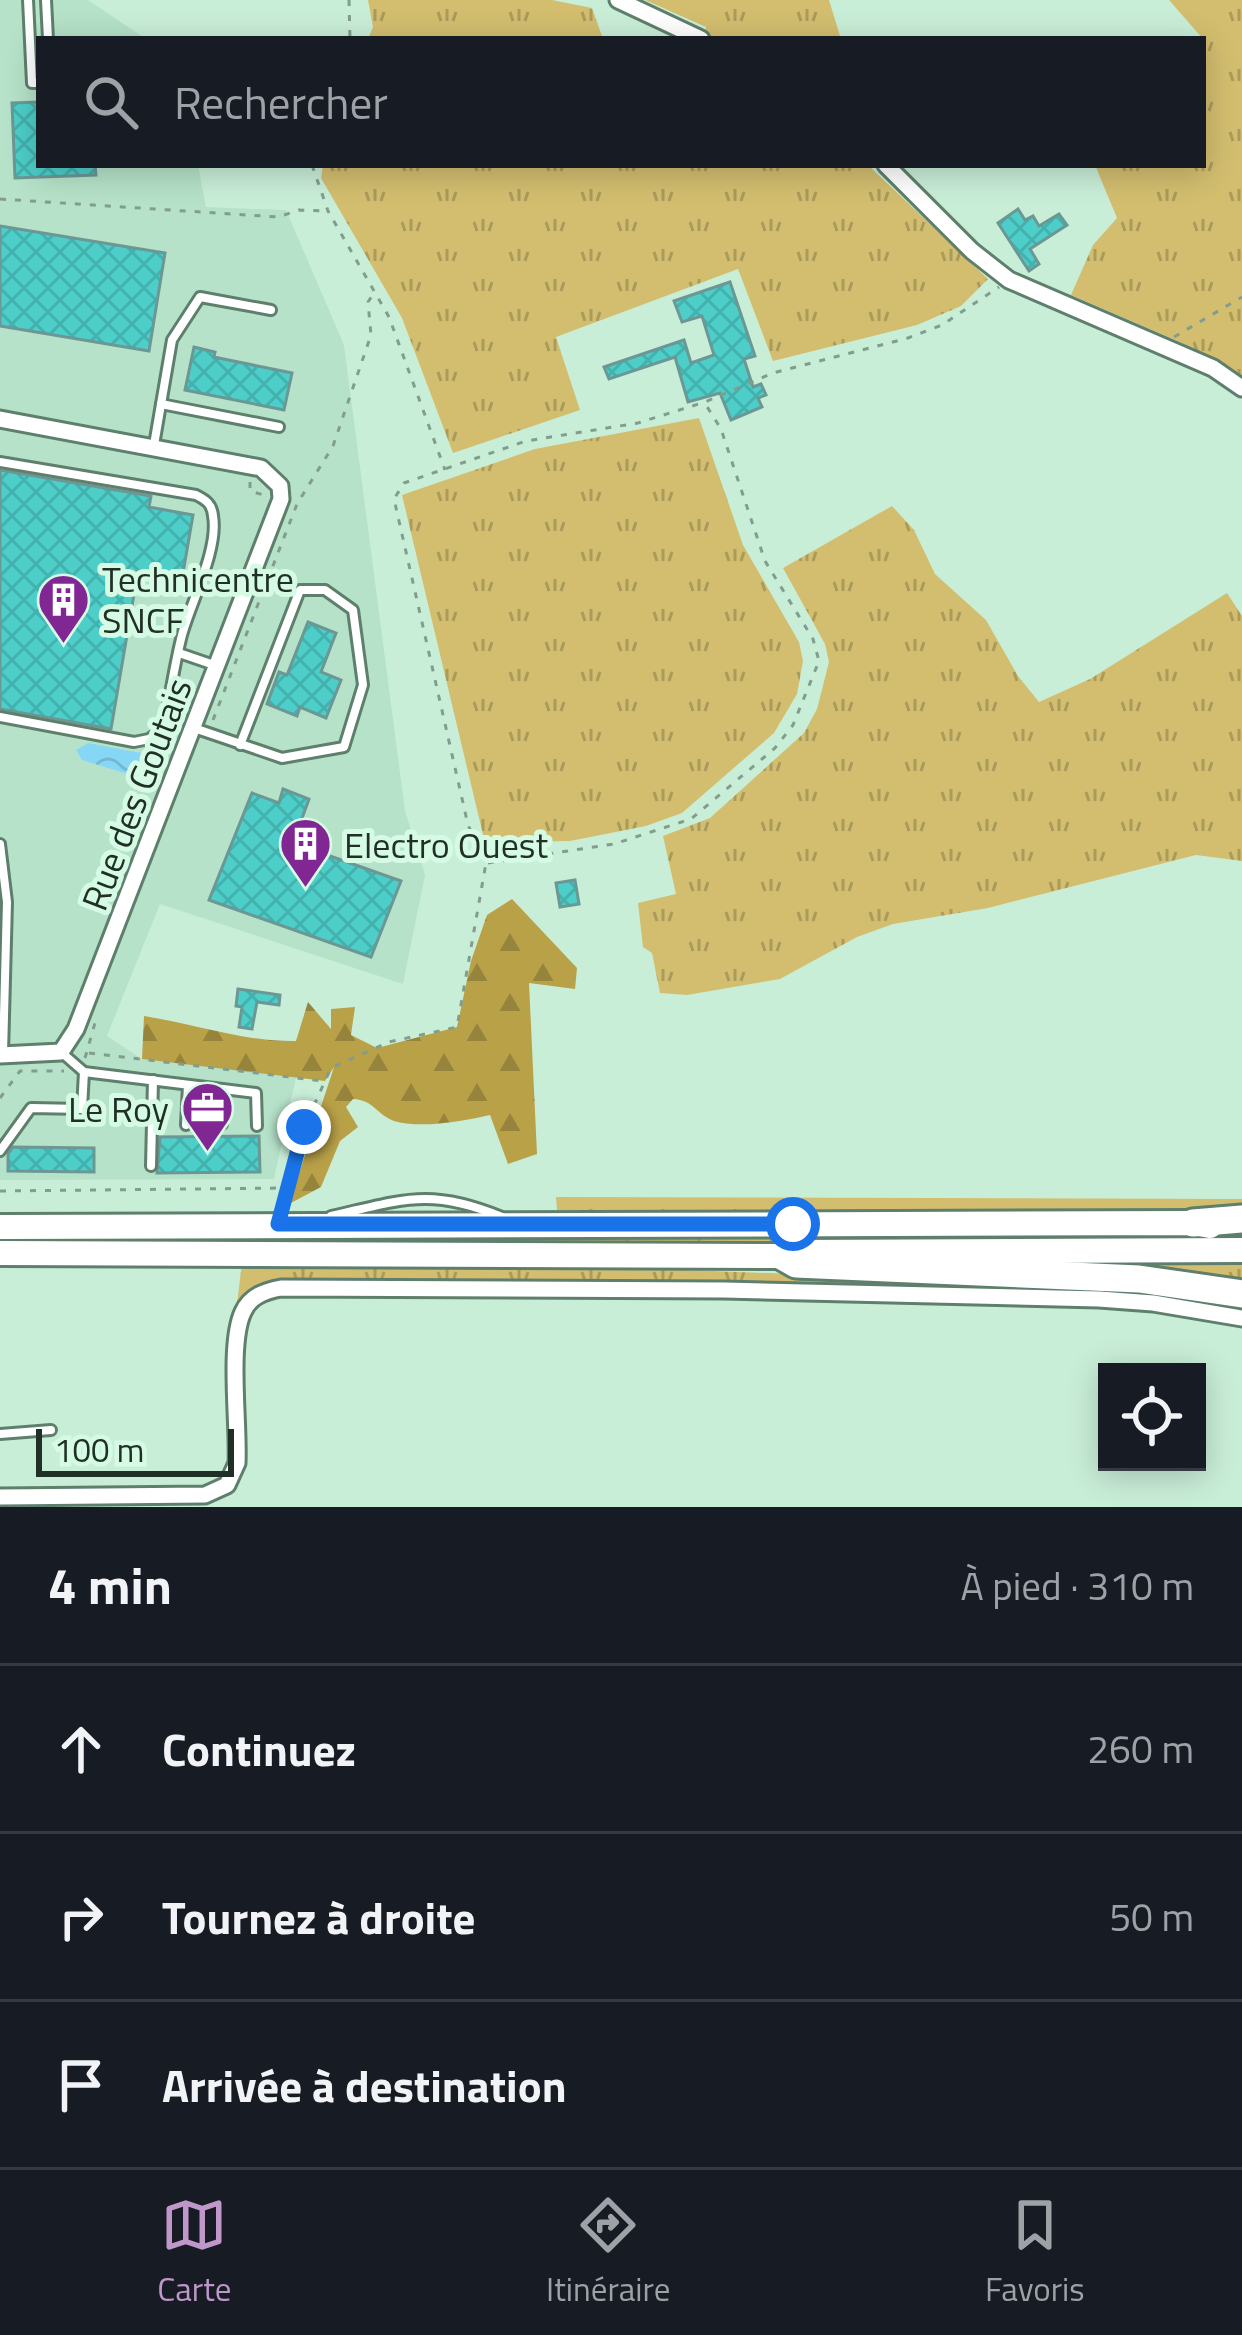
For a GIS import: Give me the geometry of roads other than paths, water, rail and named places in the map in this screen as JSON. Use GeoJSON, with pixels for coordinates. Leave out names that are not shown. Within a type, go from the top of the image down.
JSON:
{"type":"FeatureCollection","features":[{"type":"Feature","properties":{"kind":"highway"},"geometry":{"type":"LineString","coordinates":[[1193,1222],[1242,1222]]}},
{"type":"Feature","properties":{"kind":"highway"},"geometry":{"type":"LineString","coordinates":[[782,1256],[796,1264],[1152,1280],[1242,1294]]}},
{"type":"Feature","properties":{"kind":"main road"},"geometry":{"type":"LineString","coordinates":[[1,1244],[159,1226],[1193,1222]]}},
{"type":"Feature","properties":{"kind":"main road"},"geometry":{"type":"LineString","coordinates":[[1,1244],[782,1256],[796,1252],[1242,1250]]}},
{"type":"Feature","properties":{"kind":"street"},"geometry":{"type":"LineString","coordinates":[[618,0],[695,36]]}},
{"type":"Feature","properties":{"kind":"street"},"geometry":{"type":"LineString","coordinates":[[889,168],[972,251],[1009,280],[1213,368],[1242,388]]}},
{"type":"Feature","properties":{"kind":"street"},"geometry":{"type":"LineString","coordinates":[[0,419],[154,445]]}},
{"type":"Feature","properties":{"kind":"street","name":"Rue des Goutais"},"geometry":{"type":"LineString","coordinates":[[61,1052],[76,1029],[280,500],[280,486],[261,468],[154,445]]}},
{"type":"Feature","properties":{"kind":"street"},"geometry":{"type":"LineString","coordinates":[[1,1055],[61,1052]]}},
{"type":"Feature","properties":{"kind":"street"},"geometry":{"type":"LineString","coordinates":[[4,1507],[0,1496],[173,1497],[222,1490],[232,1480],[237,1463],[240,1319],[254,1298],[281,1288],[724,1290],[1099,1299],[1242,1318]]}},
{"type":"Feature","properties":{"kind":"lane"},"geometry":{"type":"LineString","coordinates":[[28,0],[32,83],[36,83]]}},
{"type":"Feature","properties":{"kind":"lane"},"geometry":{"type":"LineString","coordinates":[[46,0],[48,36]]}},
{"type":"Feature","properties":{"kind":"lane"},"geometry":{"type":"LineString","coordinates":[[154,445],[172,340],[200,297],[272,310]]}},
{"type":"Feature","properties":{"kind":"lane"},"geometry":{"type":"LineString","coordinates":[[161,404],[279,427]]}},
{"type":"Feature","properties":{"kind":"lane"},"geometry":{"type":"LineString","coordinates":[[0,462],[206,500],[214,524],[178,653],[164,729],[134,742],[0,717]]}},
{"type":"Feature","properties":{"kind":"lane"},"geometry":{"type":"LineString","coordinates":[[194,728],[240,745],[282,758],[344,747],[363,685],[353,610],[325,590],[300,590],[240,745]]}},
{"type":"Feature","properties":{"kind":"lane"},"geometry":{"type":"LineString","coordinates":[[178,653],[219,667]]}},
{"type":"Feature","properties":{"kind":"lane"},"geometry":{"type":"LineString","coordinates":[[0,844],[7,902],[1,1055]]}},
{"type":"Feature","properties":{"kind":"lane"},"geometry":{"type":"LineString","coordinates":[[61,1052],[80,1071],[256,1093],[257,1126]]}},
{"type":"Feature","properties":{"kind":"lane"},"geometry":{"type":"LineString","coordinates":[[0,1151],[31,1108],[82,1109],[80,1071]]}},
{"type":"Feature","properties":{"kind":"lane"},"geometry":{"type":"LineString","coordinates":[[151,1166],[153,1080]]}},
{"type":"Feature","properties":{"kind":"lane"},"geometry":{"type":"LineString","coordinates":[[186,1125],[188,1085]]}},
{"type":"Feature","properties":{"kind":"lane"},"geometry":{"type":"LineString","coordinates":[[221,1089],[222,1124]]}},
{"type":"Feature","properties":{"kind":"lane"},"geometry":{"type":"LineString","coordinates":[[0,1434],[51,1430]]}},
{"type":"Feature","properties":{"kind":"water"},"geometry":{"type":"Polygon","coordinates":[[[88,743],[152,755],[154,773],[144,779],[82,760],[76,750],[88,743]]]}},
{"type":"Feature","properties":{"kind":"place","name":"Technicentre SNCF"},"geometry":{"type":"Point","coordinates":[63,645]}},
{"type":"Feature","properties":{"kind":"place","name":"Electro Ouest"},"geometry":{"type":"Point","coordinates":[305,890]}},
{"type":"Feature","properties":{"kind":"place","name":"Le Roy"},"geometry":{"type":"Point","coordinates":[208,1154]}}]}
